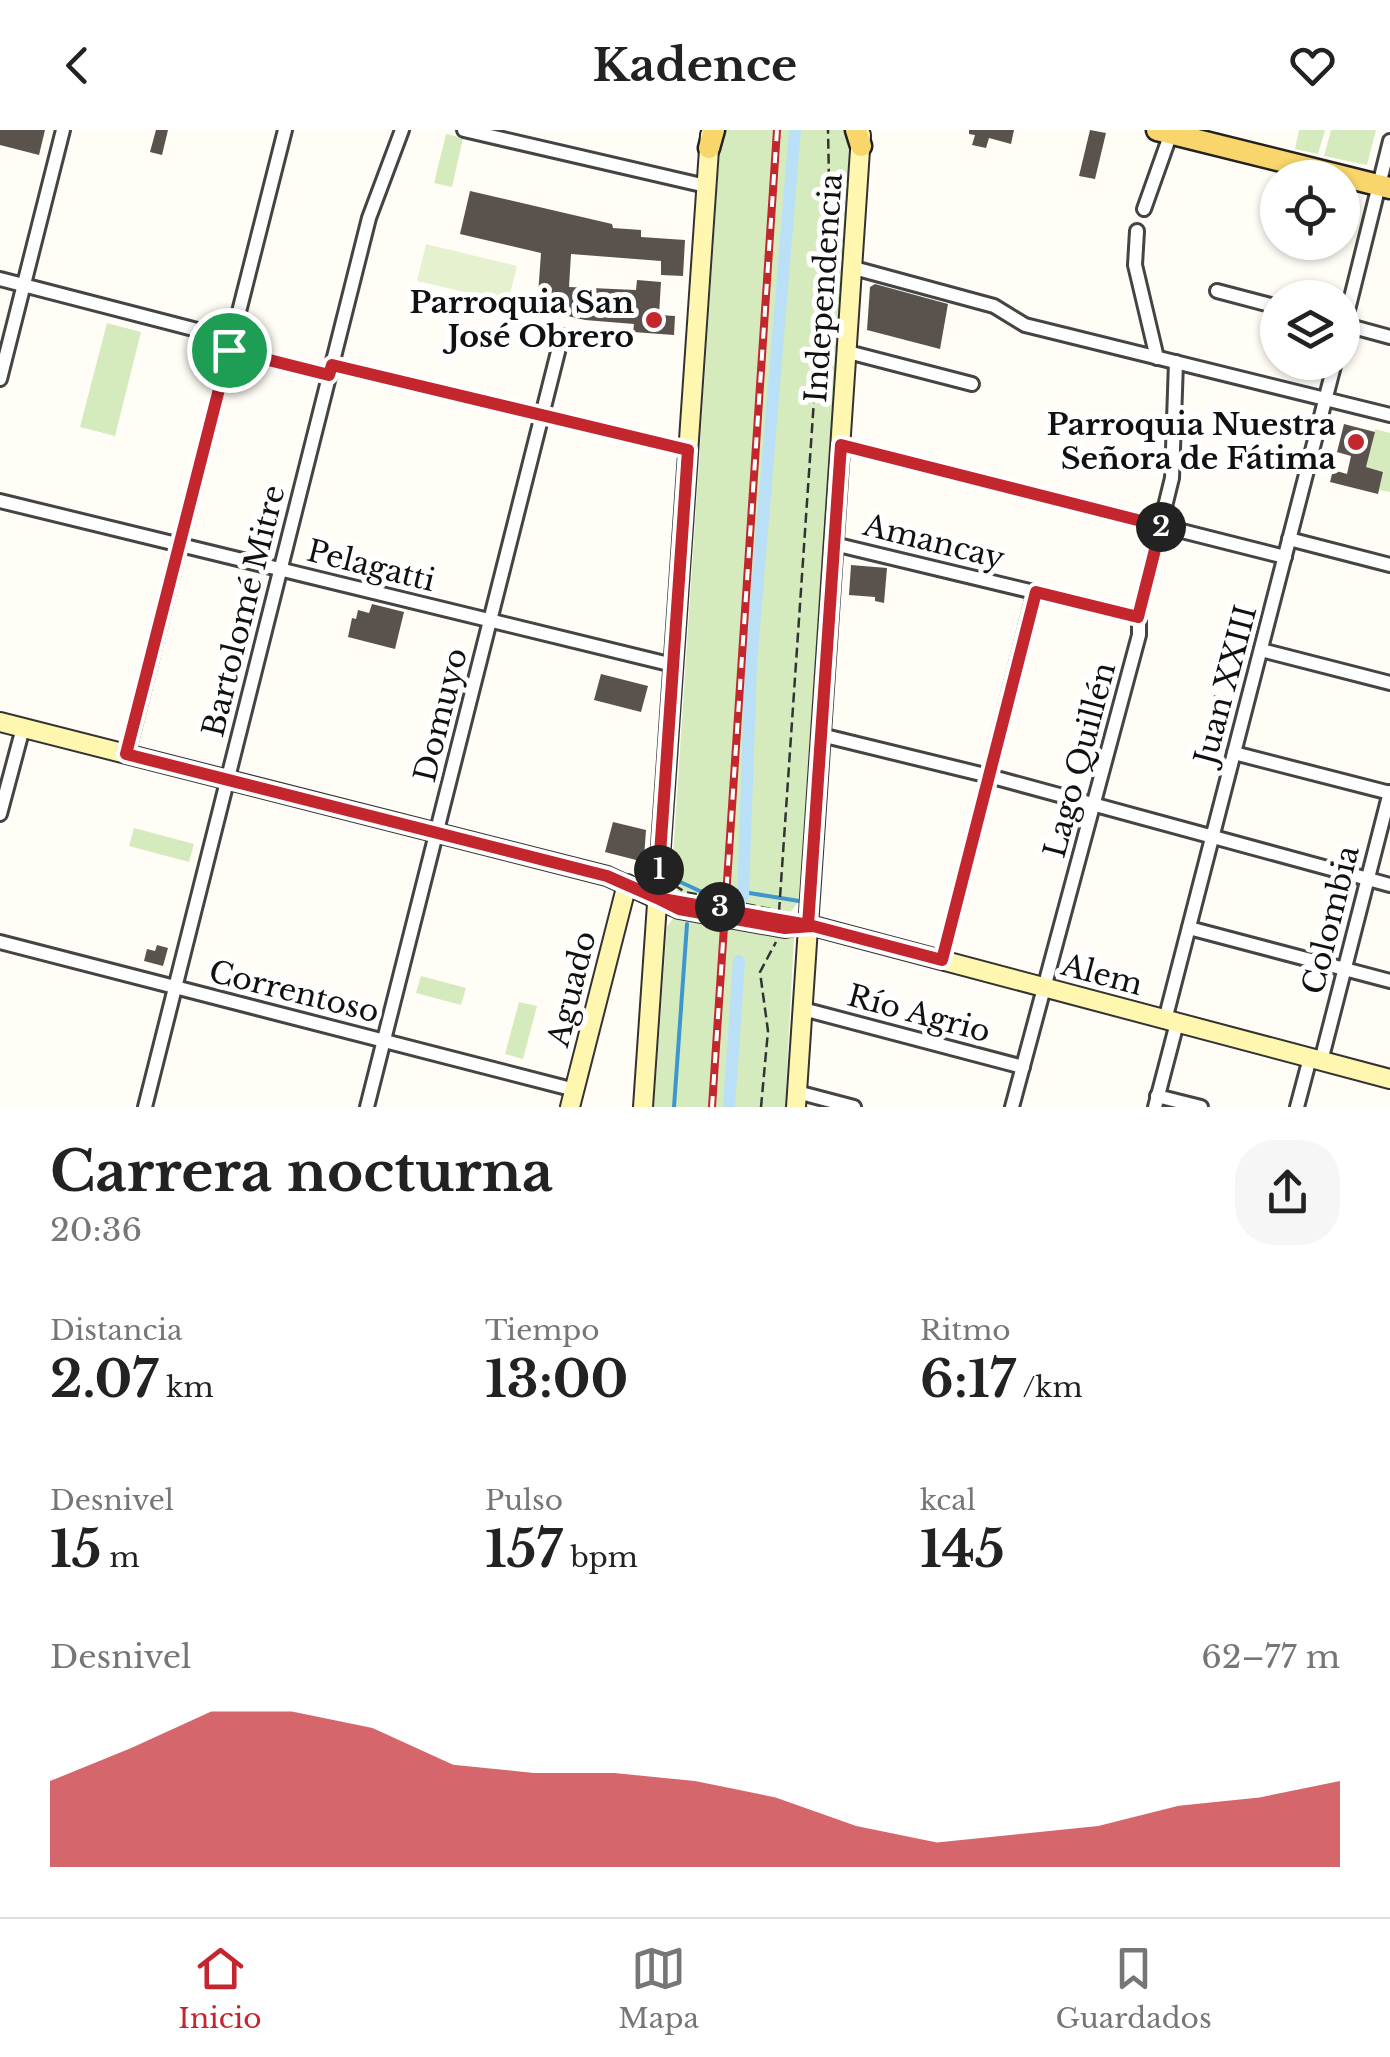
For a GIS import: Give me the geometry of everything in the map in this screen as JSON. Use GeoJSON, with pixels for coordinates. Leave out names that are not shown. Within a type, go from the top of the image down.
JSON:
{"type":"FeatureCollection","features":[{"type":"Feature","properties":{"kind":"main road"},"geometry":{"type":"LineString","coordinates":[[1164,132],[1235,139],[1385,187]]}},
{"type":"Feature","properties":{"kind":"street"},"geometry":{"type":"LineString","coordinates":[[0,379],[63,130]]}},
{"type":"Feature","properties":{"kind":"street"},"geometry":{"type":"LineString","coordinates":[[126,754],[285,130]]}},
{"type":"Feature","properties":{"kind":"street","name":"Bartolomé Mitre"},"geometry":{"type":"LineString","coordinates":[[145,1107],[372,206],[402,130]]}},
{"type":"Feature","properties":{"kind":"street"},"geometry":{"type":"LineString","coordinates":[[464,130],[706,186]]}},
{"type":"Feature","properties":{"kind":"street"},"geometry":{"type":"LineString","coordinates":[[1144,209],[1164,132]]}},
{"type":"Feature","properties":{"kind":"street","name":"Independencia"},"geometry":{"type":"LineString","coordinates":[[796,1100],[804,925],[854,268],[859,135]]}},
{"type":"Feature","properties":{"kind":"street"},"geometry":{"type":"LineString","coordinates":[[643,1107],[711,136]]}},
{"type":"Feature","properties":{"kind":"street"},"geometry":{"type":"LineString","coordinates":[[1357,280],[1385,187],[1390,141]]}},
{"type":"Feature","properties":{"kind":"street"},"geometry":{"type":"LineString","coordinates":[[1137,231],[1135,264],[1158,358]]}},
{"type":"Feature","properties":{"kind":"street"},"geometry":{"type":"LineString","coordinates":[[854,268],[994,306],[1025,325],[1390,416]]}},
{"type":"Feature","properties":{"kind":"street"},"geometry":{"type":"LineString","coordinates":[[0,279],[330,370],[688,450]]}},
{"type":"Feature","properties":{"kind":"street"},"geometry":{"type":"LineString","coordinates":[[1217,291],[1260,302]]}},
{"type":"Feature","properties":{"kind":"street"},"geometry":{"type":"LineString","coordinates":[[1360,331],[1390,336]]}},
{"type":"Feature","properties":{"kind":"street","name":"Domuyo"},"geometry":{"type":"LineString","coordinates":[[367,1107],[562,336]]}},
{"type":"Feature","properties":{"kind":"street"},"geometry":{"type":"LineString","coordinates":[[848,352],[972,384]]}},
{"type":"Feature","properties":{"kind":"street","name":"Lago Quillén"},"geometry":{"type":"LineString","coordinates":[[1012,1107],[1139,636],[1138,617],[1173,468],[1176,362]]}},
{"type":"Feature","properties":{"kind":"street","name":"Juan XXIII"},"geometry":{"type":"LineString","coordinates":[[1156,1102],[1189,928],[1331,380]]}},
{"type":"Feature","properties":{"kind":"street"},"geometry":{"type":"LineString","coordinates":[[841,445],[1285,557]]}},
{"type":"Feature","properties":{"kind":"street","name":"Pelagatti"},"geometry":{"type":"LineString","coordinates":[[0,502],[673,665]]}},
{"type":"Feature","properties":{"kind":"street"},"geometry":{"type":"LineString","coordinates":[[1289,539],[1390,565]]}},
{"type":"Feature","properties":{"kind":"street","name":"Amancay"},"geometry":{"type":"LineString","coordinates":[[834,544],[1138,617]]}},
{"type":"Feature","properties":{"kind":"street"},"geometry":{"type":"LineString","coordinates":[[942,960],[1036,592]]}},
{"type":"Feature","properties":{"kind":"street"},"geometry":{"type":"LineString","coordinates":[[1261,650],[1390,683]]}},
{"type":"Feature","properties":{"kind":"street","name":"Alem"},"geometry":{"type":"LineString","coordinates":[[0,722],[607,876],[657,898],[786,920],[1390,1079]]}},
{"type":"Feature","properties":{"kind":"street"},"geometry":{"type":"LineString","coordinates":[[0,814],[22,728]]}},
{"type":"Feature","properties":{"kind":"street"},"geometry":{"type":"LineString","coordinates":[[821,734],[1390,885]]}},
{"type":"Feature","properties":{"kind":"street"},"geometry":{"type":"LineString","coordinates":[[1234,753],[1390,793]]}},
{"type":"Feature","properties":{"kind":"street","name":"Colombia"},"geometry":{"type":"LineString","coordinates":[[1297,1107],[1344,969],[1390,793]]}},
{"type":"Feature","properties":{"kind":"street","name":"Aguado"},"geometry":{"type":"LineString","coordinates":[[573,1098],[627,884]]}},
{"type":"Feature","properties":{"kind":"street"},"geometry":{"type":"LineString","coordinates":[[1189,928],[1390,981]]}},
{"type":"Feature","properties":{"kind":"street","name":"Correntoso"},"geometry":{"type":"LineString","coordinates":[[0,942],[384,1041],[573,1098]]}},
{"type":"Feature","properties":{"kind":"street","name":"Río Agrio"},"geometry":{"type":"LineString","coordinates":[[803,1009],[1023,1067]]}},
{"type":"Feature","properties":{"kind":"street"},"geometry":{"type":"LineString","coordinates":[[796,1100],[854,1107]]}},
{"type":"Feature","properties":{"kind":"street"},"geometry":{"type":"LineString","coordinates":[[1156,1102],[1201,1107]]}},
{"type":"Feature","properties":{"kind":"path"},"geometry":{"type":"LineString","coordinates":[[674,881],[676,888],[684,892],[779,912],[830,180],[828,130]]}},
{"type":"Feature","properties":{"kind":"path"},"geometry":{"type":"LineString","coordinates":[[761,1107],[768,1031],[760,972],[777,936]]}},
{"type":"Feature","properties":{"kind":"green space"},"geometry":{"type":"Polygon","coordinates":[[[721,130],[848,130],[799,901],[789,914],[681,894],[671,885],[721,130]]]}},
{"type":"Feature","properties":{"kind":"green space"},"geometry":{"type":"Polygon","coordinates":[[[1299,130],[1325,130],[1318,154],[1295,149],[1299,130]]]}},
{"type":"Feature","properties":{"kind":"green space"},"geometry":{"type":"Polygon","coordinates":[[[1331,130],[1376,130],[1367,165],[1360,160],[1324,156],[1331,130]]]}},
{"type":"Feature","properties":{"kind":"green space"},"geometry":{"type":"Polygon","coordinates":[[[446,134],[463,138],[452,187],[434,183],[446,134]]]}},
{"type":"Feature","properties":{"kind":"green space"},"geometry":{"type":"Polygon","coordinates":[[[426,244],[517,266],[508,302],[417,281],[426,244]]]}},
{"type":"Feature","properties":{"kind":"green space"},"geometry":{"type":"Polygon","coordinates":[[[107,323],[141,332],[115,436],[80,427],[107,323]]]}},
{"type":"Feature","properties":{"kind":"green space"},"geometry":{"type":"Polygon","coordinates":[[[1375,429],[1390,433],[1390,492],[1379,490],[1383,472],[1366,467],[1375,429]]]}},
{"type":"Feature","properties":{"kind":"green space"},"geometry":{"type":"Polygon","coordinates":[[[134,828],[194,844],[189,862],[129,846],[134,828]]]}},
{"type":"Feature","properties":{"kind":"green space"},"geometry":{"type":"Polygon","coordinates":[[[676,914],[794,937],[785,1107],[654,1107],[667,927],[676,914]]]}},
{"type":"Feature","properties":{"kind":"green space"},"geometry":{"type":"Polygon","coordinates":[[[421,976],[466,988],[461,1005],[416,993],[421,976]]]}},
{"type":"Feature","properties":{"kind":"green space"},"geometry":{"type":"Polygon","coordinates":[[[519,1002],[537,1006],[523,1059],[505,1054],[519,1002]]]}},
{"type":"Feature","properties":{"kind":"building"},"geometry":{"type":"Polygon","coordinates":[[[0,130],[45,130],[39,155],[0,145],[0,130]]]}},
{"type":"Feature","properties":{"kind":"building"},"geometry":{"type":"Polygon","coordinates":[[[156,130],[168,130],[162,155],[150,152],[156,130]]]}},
{"type":"Feature","properties":{"kind":"building"},"geometry":{"type":"Polygon","coordinates":[[[969,130],[1014,130],[1011,144],[989,138],[986,148],[972,145],[975,135],[969,134],[969,130]]]}},
{"type":"Feature","properties":{"kind":"building"},"geometry":{"type":"Polygon","coordinates":[[[1090,130],[1106,133],[1095,179],[1079,176],[1090,130]]]}},
{"type":"Feature","properties":{"kind":"building"},"geometry":{"type":"Polygon","coordinates":[[[470,191],[612,224],[613,228],[641,230],[641,237],[685,240],[683,276],[661,275],[661,261],[571,254],[569,287],[636,290],[637,280],[661,282],[659,315],[675,316],[674,335],[633,332],[634,324],[585,320],[537,309],[541,253],[460,234],[470,191]]]}},
{"type":"Feature","properties":{"kind":"building"},"geometry":{"type":"Polygon","coordinates":[[[875,284],[948,304],[940,349],[867,330],[870,287],[875,284]]]}},
{"type":"Feature","properties":{"kind":"building","name":"Parroquia Nuestra Señora de Fátima"},"geometry":{"type":"Polygon","coordinates":[[[1344,424],[1375,432],[1366,467],[1383,472],[1378,494],[1330,482],[1333,470],[1347,474],[1351,456],[1337,452],[1344,424]]]}},
{"type":"Feature","properties":{"kind":"building"},"geometry":{"type":"Polygon","coordinates":[[[851,565],[887,568],[884,603],[875,601],[875,597],[849,595],[851,565]]]}},
{"type":"Feature","properties":{"kind":"building"},"geometry":{"type":"Polygon","coordinates":[[[372,604],[404,612],[395,649],[348,637],[352,618],[356,619],[358,610],[369,613],[372,604]]]}},
{"type":"Feature","properties":{"kind":"building"},"geometry":{"type":"Polygon","coordinates":[[[601,674],[648,686],[641,712],[594,700],[601,674]]]}},
{"type":"Feature","properties":{"kind":"building"},"geometry":{"type":"Polygon","coordinates":[[[1214,695],[1232,700],[1224,732],[1206,728],[1214,695]]]}},
{"type":"Feature","properties":{"kind":"building"},"geometry":{"type":"Polygon","coordinates":[[[613,822],[646,830],[644,858],[640,861],[605,852],[613,822]]]}},
{"type":"Feature","properties":{"kind":"building"},"geometry":{"type":"Polygon","coordinates":[[[157,945],[168,948],[163,966],[144,961],[147,949],[155,951],[157,945]]]}},
{"type":"Feature","properties":{"kind":"waterway"},"geometry":{"type":"LineString","coordinates":[[743,897],[751,664],[795,130]]}},
{"type":"Feature","properties":{"kind":"waterway"},"geometry":{"type":"LineString","coordinates":[[676,880],[702,892],[743,892],[799,901]]}},
{"type":"Feature","properties":{"kind":"waterway"},"geometry":{"type":"LineString","coordinates":[[674,1107],[687,924]]}},
{"type":"Feature","properties":{"kind":"waterway"},"geometry":{"type":"LineString","coordinates":[[729,1107],[739,961]]}},
{"type":"Feature","properties":{"kind":"railway"},"geometry":{"type":"LineString","coordinates":[[712,1107],[777,130]]}},
{"type":"Feature","properties":{"kind":"place","name":"Parroquia San José Obrero"},"geometry":{"type":"Point","coordinates":[654,320]}},
{"type":"Feature","properties":{"kind":"place","name":"Parroquia Nuestra Señora de Fátima"},"geometry":{"type":"Point","coordinates":[1356,442]}},
{"type":"Feature","properties":{"kind":"route"},"geometry":{"type":"LineString","coordinates":[[229,350],[126,754],[607,876],[657,898],[808,925],[841,445],[1161,526],[1138,617],[1036,592],[942,960],[813,926],[785,928],[679,909],[657,898],[688,450],[332,365],[329,375],[229,350]]}}]}
